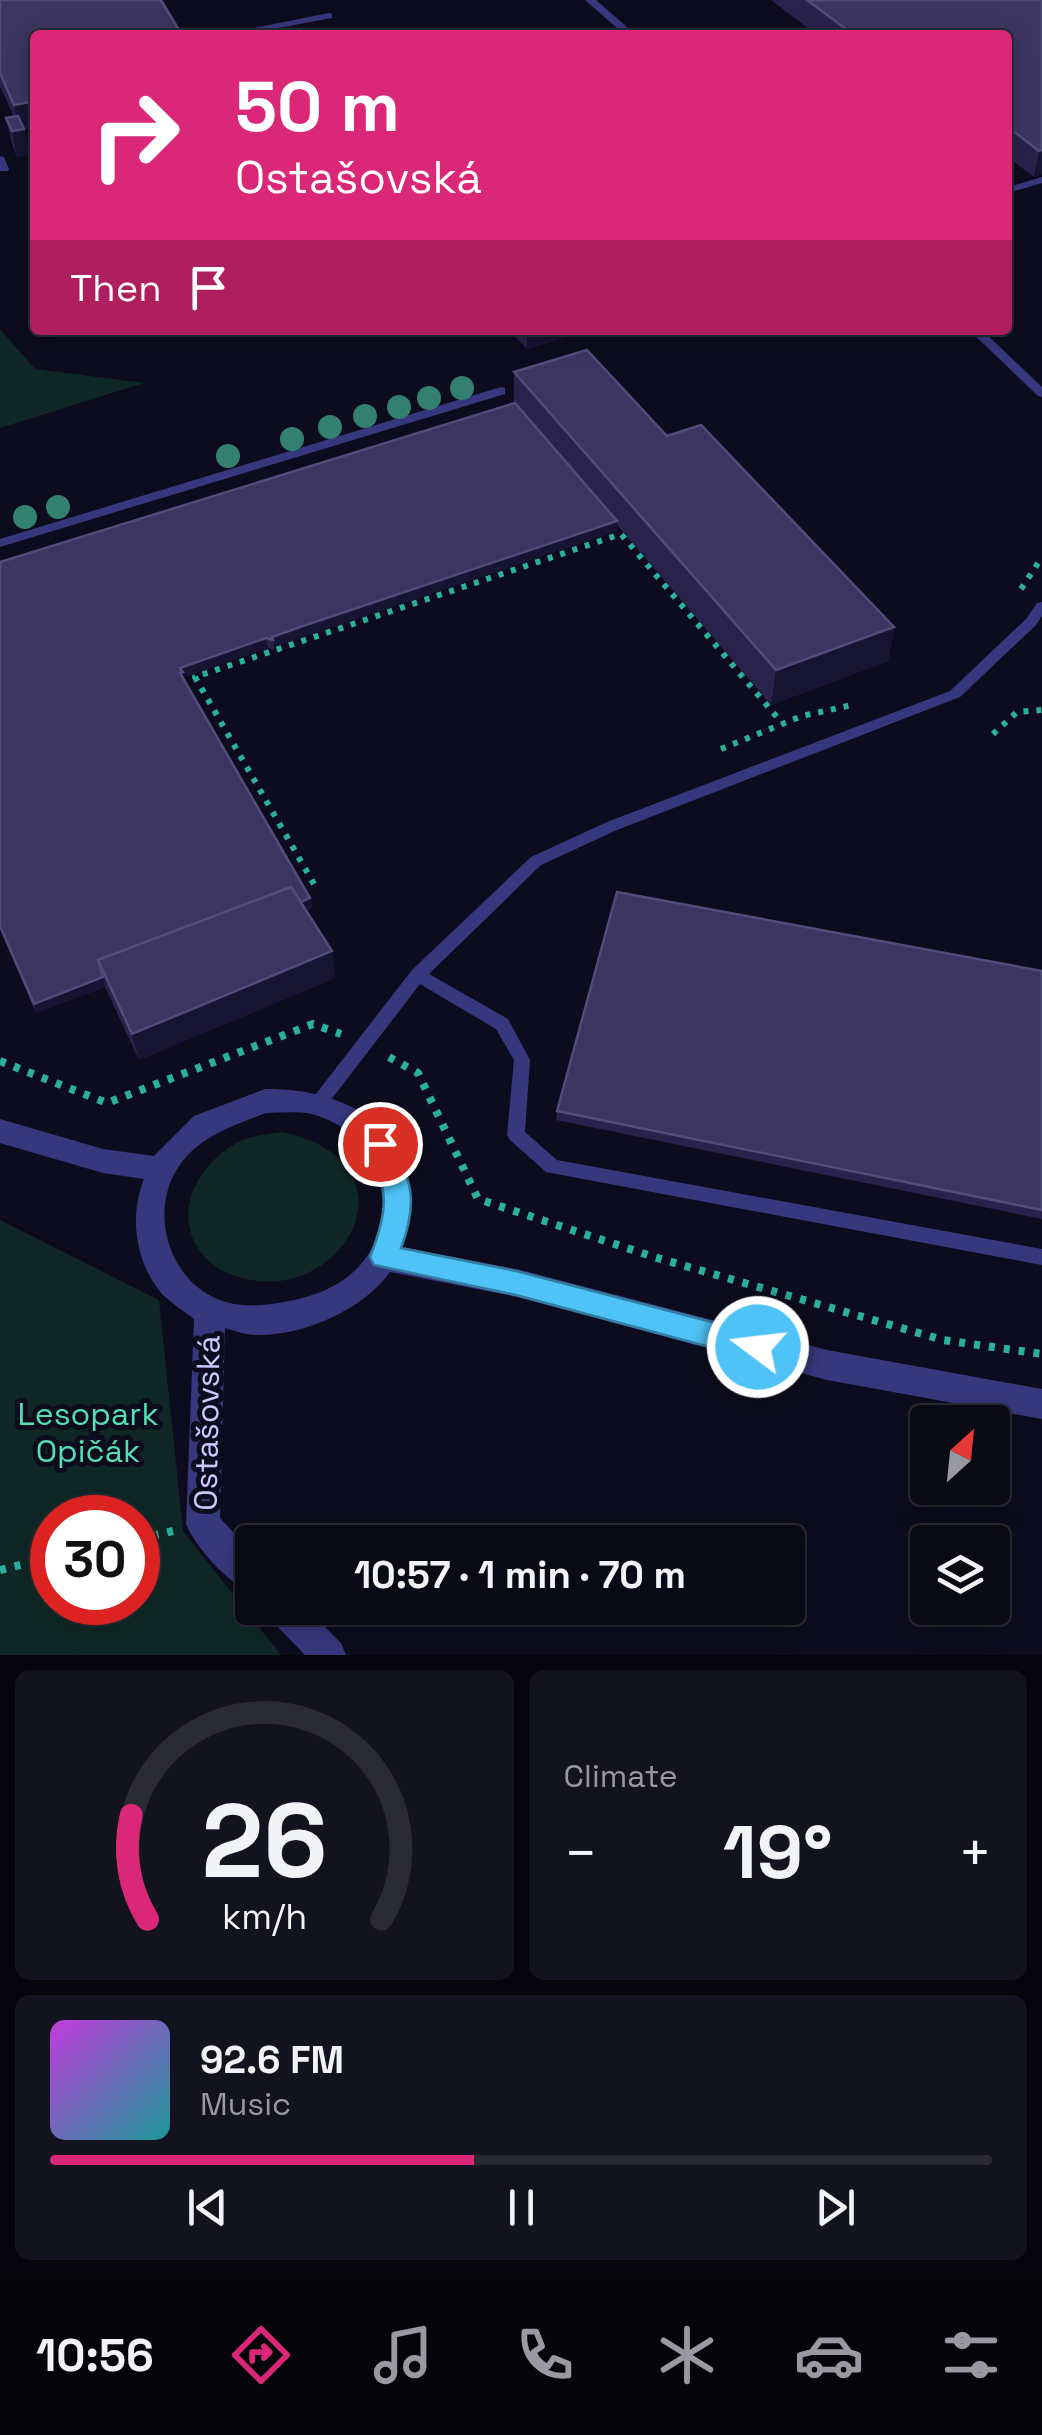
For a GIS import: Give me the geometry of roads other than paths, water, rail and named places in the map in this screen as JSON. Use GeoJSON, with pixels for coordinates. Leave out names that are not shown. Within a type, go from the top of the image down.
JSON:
{"type":"FeatureCollection","features":[{"type":"Feature","properties":{"kind":"street","name":"Ostašovská"},"geometry":{"type":"LineString","coordinates":[[266,1101],[318,1104],[352,1118],[380,1144],[397,1180],[398,1218],[384,1257],[336,1302],[294,1318],[251,1321],[210,1312],[170,1284],[151,1252],[146,1206],[158,1170],[171,1152],[203,1124],[243,1106],[266,1101]]}},
{"type":"Feature","properties":{"kind":"street"},"geometry":{"type":"LineString","coordinates":[[0,1131],[103,1161],[158,1170]]}},
{"type":"Feature","properties":{"kind":"street"},"geometry":{"type":"LineString","coordinates":[[384,1257],[516,1283],[827,1365],[1042,1404]]}},
{"type":"Feature","properties":{"kind":"street","name":"Ostašovská"},"geometry":{"type":"LineString","coordinates":[[210,1312],[203,1524],[235,1558]]}},
{"type":"Feature","properties":{"kind":"street"},"geometry":{"type":"LineString","coordinates":[[299,1625],[328,1655]]}},
{"type":"Feature","properties":{"kind":"lane"},"geometry":{"type":"LineString","coordinates":[[590,0],[625,30]]}},
{"type":"Feature","properties":{"kind":"lane"},"geometry":{"type":"LineString","coordinates":[[252,30],[329,16]]}},
{"type":"Feature","properties":{"kind":"lane"},"geometry":{"type":"LineString","coordinates":[[1012,189],[1042,180]]}},
{"type":"Feature","properties":{"kind":"lane"},"geometry":{"type":"LineString","coordinates":[[981,335],[1027,374],[1042,393]]}},
{"type":"Feature","properties":{"kind":"lane"},"geometry":{"type":"LineString","coordinates":[[0,543],[501,391]]}},
{"type":"Feature","properties":{"kind":"lane"},"geometry":{"type":"LineString","coordinates":[[318,1104],[418,975],[536,861],[612,826],[954,694],[1031,622],[1042,606]]}},
{"type":"Feature","properties":{"kind":"lane"},"geometry":{"type":"LineString","coordinates":[[418,975],[502,1024],[522,1060],[516,1135],[552,1167],[1042,1257]]}},
{"type":"Feature","properties":{"kind":"park label","name":"Lesopark Opičák"},"geometry":{"type":"Point","coordinates":[88,1432]}}]}
